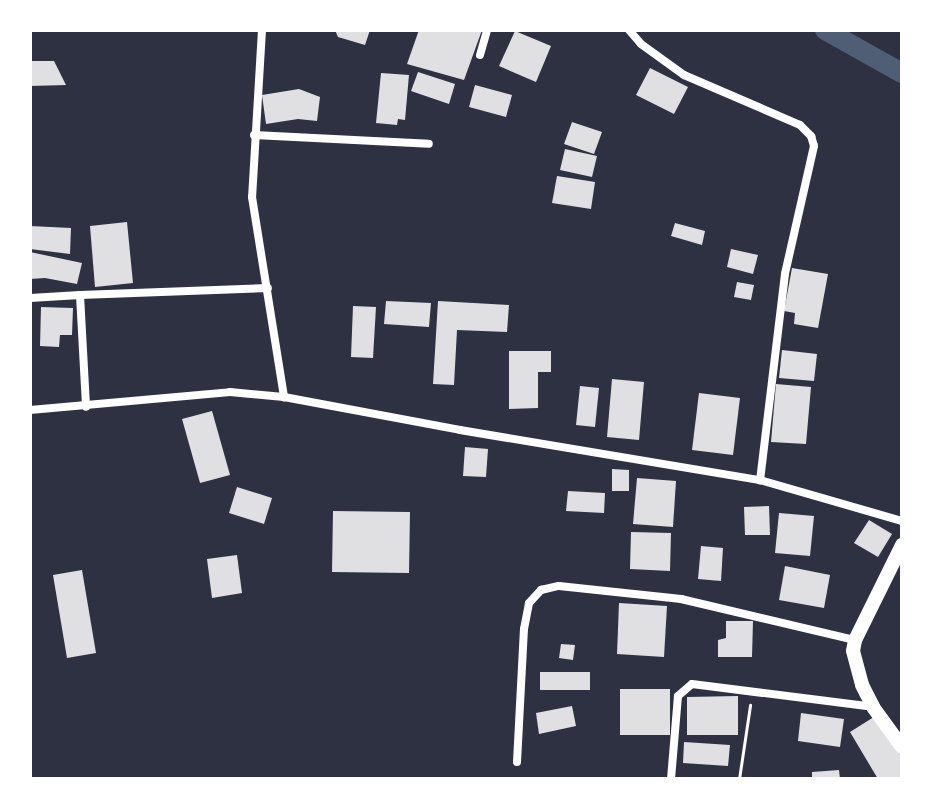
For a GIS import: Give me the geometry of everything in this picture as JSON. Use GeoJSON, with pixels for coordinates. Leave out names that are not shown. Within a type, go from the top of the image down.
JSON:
{"type":"FeatureCollection","features":[{"type":"Feature","properties":{"kind":"street"},"geometry":{"type":"LineString","coordinates":[[262,30],[252,197],[284,397]]}},
{"type":"Feature","properties":{"kind":"street"},"geometry":{"type":"LineString","coordinates":[[480,55],[487,30]]}},
{"type":"Feature","properties":{"kind":"street"},"geometry":{"type":"LineString","coordinates":[[629,30],[641,44],[684,75],[800,125],[811,136],[814,146],[785,274],[760,480]]}},
{"type":"Feature","properties":{"kind":"street"},"geometry":{"type":"LineString","coordinates":[[254,135],[429,144]]}},
{"type":"Feature","properties":{"kind":"street"},"geometry":{"type":"LineString","coordinates":[[30,298],[268,288]]}},
{"type":"Feature","properties":{"kind":"street"},"geometry":{"type":"LineString","coordinates":[[80,295],[86,407]]}},
{"type":"Feature","properties":{"kind":"street"},"geometry":{"type":"LineString","coordinates":[[30,410],[230,392],[284,397],[446,428],[760,480],[902,521]]}},
{"type":"Feature","properties":{"kind":"street"},"geometry":{"type":"LineString","coordinates":[[902,545],[855,640],[855,665],[873,707],[902,747]]}},
{"type":"Feature","properties":{"kind":"street"},"geometry":{"type":"LineString","coordinates":[[517,762],[524,629],[529,603],[541,590],[559,586],[591,588],[681,599],[855,640]]}},
{"type":"Feature","properties":{"kind":"street"},"geometry":{"type":"LineString","coordinates":[[671,779],[676,705],[684,687],[704,685],[873,707]]}},
{"type":"Feature","properties":{"kind":"path"},"geometry":{"type":"LineString","coordinates":[[739,779],[752,693]]}},
{"type":"Feature","properties":{"kind":"building"},"geometry":{"type":"Polygon","coordinates":[[[335,30],[370,30],[365,45],[338,37],[335,30]]]}},
{"type":"Feature","properties":{"kind":"building"},"geometry":{"type":"Polygon","coordinates":[[[419,30],[482,30],[464,80],[407,64],[419,30]]]}},
{"type":"Feature","properties":{"kind":"building"},"geometry":{"type":"Polygon","coordinates":[[[515,31],[551,46],[536,82],[499,66],[515,31]]]}},
{"type":"Feature","properties":{"kind":"building"},"geometry":{"type":"Polygon","coordinates":[[[30,61],[54,61],[66,85],[30,86],[30,61]]]}},
{"type":"Feature","properties":{"kind":"building"},"geometry":{"type":"Polygon","coordinates":[[[650,68],[688,87],[674,114],[636,95],[650,68]]]}},
{"type":"Feature","properties":{"kind":"building"},"geometry":{"type":"Polygon","coordinates":[[[418,72],[455,84],[449,104],[411,91],[418,72]]]}},
{"type":"Feature","properties":{"kind":"building"},"geometry":{"type":"Polygon","coordinates":[[[381,73],[409,75],[405,120],[398,119],[397,125],[376,123],[381,73]]]}},
{"type":"Feature","properties":{"kind":"building"},"geometry":{"type":"Polygon","coordinates":[[[475,85],[512,95],[506,117],[469,107],[475,85]]]}},
{"type":"Feature","properties":{"kind":"building"},"geometry":{"type":"Polygon","coordinates":[[[299,89],[320,97],[317,121],[298,119],[266,124],[262,95],[299,89]]]}},
{"type":"Feature","properties":{"kind":"building"},"geometry":{"type":"Polygon","coordinates":[[[572,122],[602,132],[594,154],[564,144],[572,122]]]}},
{"type":"Feature","properties":{"kind":"building"},"geometry":{"type":"Polygon","coordinates":[[[565,149],[597,156],[592,177],[560,170],[565,149]]]}},
{"type":"Feature","properties":{"kind":"building"},"geometry":{"type":"Polygon","coordinates":[[[557,176],[595,182],[591,209],[552,203],[557,176]]]}},
{"type":"Feature","properties":{"kind":"building"},"geometry":{"type":"Polygon","coordinates":[[[127,222],[133,283],[95,287],[90,226],[127,222]]]}},
{"type":"Feature","properties":{"kind":"building"},"geometry":{"type":"Polygon","coordinates":[[[675,223],[705,231],[702,245],[671,236],[675,223]]]}},
{"type":"Feature","properties":{"kind":"building"},"geometry":{"type":"Polygon","coordinates":[[[30,226],[71,228],[70,254],[30,249],[30,226]]]}},
{"type":"Feature","properties":{"kind":"building"},"geometry":{"type":"Polygon","coordinates":[[[731,249],[758,255],[753,274],[727,267],[731,249]]]}},
{"type":"Feature","properties":{"kind":"building"},"geometry":{"type":"Polygon","coordinates":[[[30,252],[82,263],[77,284],[45,278],[30,279],[30,252]]]}},
{"type":"Feature","properties":{"kind":"building"},"geometry":{"type":"Polygon","coordinates":[[[792,268],[828,274],[818,328],[794,324],[795,313],[784,311],[792,268]]]}},
{"type":"Feature","properties":{"kind":"building"},"geometry":{"type":"Polygon","coordinates":[[[737,282],[754,285],[751,300],[734,297],[737,282]]]}},
{"type":"Feature","properties":{"kind":"building"},"geometry":{"type":"Polygon","coordinates":[[[386,301],[431,303],[429,327],[384,324],[386,301]]]}},
{"type":"Feature","properties":{"kind":"building"},"geometry":{"type":"Polygon","coordinates":[[[438,301],[509,305],[507,332],[457,330],[454,385],[433,384],[438,301]]]}},
{"type":"Feature","properties":{"kind":"building"},"geometry":{"type":"Polygon","coordinates":[[[353,306],[376,307],[373,358],[351,357],[353,306]]]}},
{"type":"Feature","properties":{"kind":"building"},"geometry":{"type":"Polygon","coordinates":[[[41,307],[73,308],[72,335],[60,335],[59,347],[40,346],[41,307]]]}},
{"type":"Feature","properties":{"kind":"building"},"geometry":{"type":"Polygon","coordinates":[[[782,350],[817,354],[814,381],[779,378],[782,350]]]}},
{"type":"Feature","properties":{"kind":"building"},"geometry":{"type":"Polygon","coordinates":[[[509,351],[551,351],[551,372],[538,372],[538,408],[509,409],[509,351]]]}},
{"type":"Feature","properties":{"kind":"building"},"geometry":{"type":"Polygon","coordinates":[[[612,379],[644,382],[639,440],[607,437],[612,379]]]}},
{"type":"Feature","properties":{"kind":"building"},"geometry":{"type":"Polygon","coordinates":[[[776,384],[811,387],[806,444],[771,442],[776,384]]]}},
{"type":"Feature","properties":{"kind":"building"},"geometry":{"type":"Polygon","coordinates":[[[580,386],[599,388],[595,427],[576,425],[580,386]]]}},
{"type":"Feature","properties":{"kind":"building"},"geometry":{"type":"Polygon","coordinates":[[[699,393],[740,398],[733,455],[692,450],[699,393]]]}},
{"type":"Feature","properties":{"kind":"building"},"geometry":{"type":"Polygon","coordinates":[[[212,411],[230,475],[200,483],[182,419],[212,411]]]}},
{"type":"Feature","properties":{"kind":"building"},"geometry":{"type":"Polygon","coordinates":[[[465,447],[488,449],[486,477],[463,476],[465,447]]]}},
{"type":"Feature","properties":{"kind":"building"},"geometry":{"type":"Polygon","coordinates":[[[612,469],[629,470],[629,491],[612,491],[612,469]]]}},
{"type":"Feature","properties":{"kind":"building"},"geometry":{"type":"Polygon","coordinates":[[[637,478],[676,481],[673,527],[633,524],[637,478]]]}},
{"type":"Feature","properties":{"kind":"building"},"geometry":{"type":"Polygon","coordinates":[[[237,487],[272,498],[264,524],[229,513],[237,487]]]}},
{"type":"Feature","properties":{"kind":"building"},"geometry":{"type":"Polygon","coordinates":[[[568,491],[605,493],[604,513],[566,511],[568,491]]]}},
{"type":"Feature","properties":{"kind":"building"},"geometry":{"type":"Polygon","coordinates":[[[769,506],[770,535],[745,535],[744,507],[769,506]]]}},
{"type":"Feature","properties":{"kind":"building"},"geometry":{"type":"Polygon","coordinates":[[[333,511],[410,512],[409,573],[332,572],[333,511]]]}},
{"type":"Feature","properties":{"kind":"building"},"geometry":{"type":"Polygon","coordinates":[[[779,513],[814,516],[810,556],[775,553],[779,513]]]}},
{"type":"Feature","properties":{"kind":"building"},"geometry":{"type":"Polygon","coordinates":[[[869,520],[892,534],[878,557],[854,543],[869,520]]]}},
{"type":"Feature","properties":{"kind":"building"},"geometry":{"type":"Polygon","coordinates":[[[631,532],[671,533],[670,571],[630,569],[631,532]]]}},
{"type":"Feature","properties":{"kind":"building"},"geometry":{"type":"Polygon","coordinates":[[[701,546],[723,548],[721,581],[698,579],[701,546]]]}},
{"type":"Feature","properties":{"kind":"building"},"geometry":{"type":"Polygon","coordinates":[[[237,555],[242,593],[212,598],[207,559],[237,555]]]}},
{"type":"Feature","properties":{"kind":"building"},"geometry":{"type":"Polygon","coordinates":[[[785,566],[830,575],[824,608],[779,600],[785,566]]]}},
{"type":"Feature","properties":{"kind":"building"},"geometry":{"type":"Polygon","coordinates":[[[82,570],[96,653],[67,658],[53,575],[82,570]]]}},
{"type":"Feature","properties":{"kind":"building"},"geometry":{"type":"Polygon","coordinates":[[[619,603],[667,606],[664,657],[617,654],[619,603]]]}},
{"type":"Feature","properties":{"kind":"building"},"geometry":{"type":"Polygon","coordinates":[[[726,621],[753,621],[752,657],[718,657],[718,640],[726,638],[726,621]]]}},
{"type":"Feature","properties":{"kind":"building"},"geometry":{"type":"Polygon","coordinates":[[[561,644],[575,645],[573,660],[559,658],[561,644]]]}},
{"type":"Feature","properties":{"kind":"building"},"geometry":{"type":"Polygon","coordinates":[[[540,672],[590,672],[590,690],[540,690],[540,672]]]}},
{"type":"Feature","properties":{"kind":"building"},"geometry":{"type":"Polygon","coordinates":[[[620,689],[670,689],[670,735],[620,735],[620,689]]]}},
{"type":"Feature","properties":{"kind":"building"},"geometry":{"type":"Polygon","coordinates":[[[738,696],[738,735],[687,735],[687,697],[738,696]]]}},
{"type":"Feature","properties":{"kind":"building"},"geometry":{"type":"Polygon","coordinates":[[[572,706],[576,726],[539,734],[536,713],[572,706]]]}},
{"type":"Feature","properties":{"kind":"building"},"geometry":{"type":"Polygon","coordinates":[[[801,713],[844,719],[840,747],[798,741],[801,713]]]}},
{"type":"Feature","properties":{"kind":"building"},"geometry":{"type":"Polygon","coordinates":[[[877,715],[902,757],[902,779],[878,779],[850,732],[877,715]]]}},
{"type":"Feature","properties":{"kind":"building"},"geometry":{"type":"Polygon","coordinates":[[[684,742],[730,745],[728,766],[683,763],[684,742]]]}},
{"type":"Feature","properties":{"kind":"building"},"geometry":{"type":"Polygon","coordinates":[[[839,770],[840,779],[812,779],[812,772],[839,770]]]}},
{"type":"Feature","properties":{"kind":"waterway"},"geometry":{"type":"LineString","coordinates":[[825,30],[902,73]]}}]}
